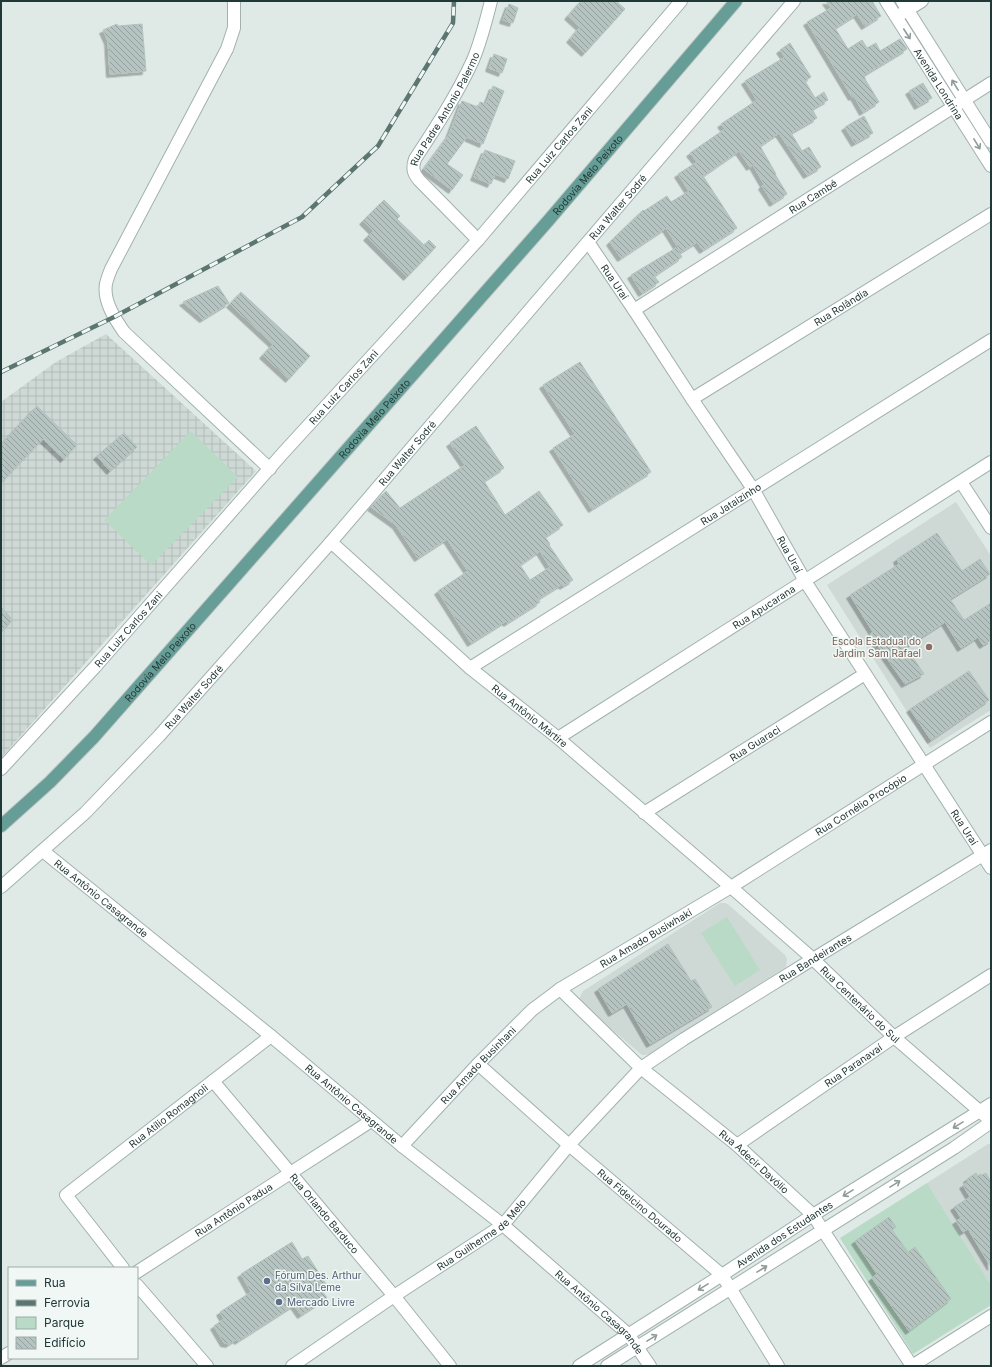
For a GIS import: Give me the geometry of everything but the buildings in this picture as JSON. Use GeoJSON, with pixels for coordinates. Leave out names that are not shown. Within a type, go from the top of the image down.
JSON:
{"type":"FeatureCollection","features":[{"type":"Feature","properties":{"kind":"main road","name":"Rodovia Melo Peixoto"},"geometry":{"type":"LineString","coordinates":[[1,826],[50,782],[94,737],[548,221],[736,1]]}},
{"type":"Feature","properties":{"kind":"street"},"geometry":{"type":"LineString","coordinates":[[234,1],[234,28],[227,49],[111,269],[105,286],[108,304],[114,317],[124,332],[270,469]]}},
{"type":"Feature","properties":{"kind":"street","name":"Rua Padre Antonio Palermo"},"geometry":{"type":"LineString","coordinates":[[478,240],[419,180],[414,174],[412,167],[415,159],[446,111],[473,59],[483,32],[490,1]]}},
{"type":"Feature","properties":{"kind":"street","name":"Rua Luiz Carlos Zani"},"geometry":{"type":"LineString","coordinates":[[1,769],[95,668],[270,469],[478,240],[681,1]]}},
{"type":"Feature","properties":{"kind":"street","name":"Rua Walter Sodré"},"geometry":{"type":"LineString","coordinates":[[1,887],[85,813],[159,736],[331,542],[794,1]]}},
{"type":"Feature","properties":{"kind":"street","name":"Avenida Londrina"},"geometry":{"type":"LineString","coordinates":[[886,1],[991,166]]}},
{"type":"Feature","properties":{"kind":"street"},"geometry":{"type":"LineString","coordinates":[[897,18],[905,6],[922,1]]}},
{"type":"Feature","properties":{"kind":"street","name":"Avenida Londrina"},"geometry":{"type":"LineString","coordinates":[[905,6],[991,142]]}},
{"type":"Feature","properties":{"kind":"street","name":"Rua Cambé"},"geometry":{"type":"LineString","coordinates":[[634,310],[991,83]]}},
{"type":"Feature","properties":{"kind":"street","name":"Rua Rolândia"},"geometry":{"type":"LineString","coordinates":[[692,399],[991,214]]}},
{"type":"Feature","properties":{"kind":"street","name":"Rua Uraí"},"geometry":{"type":"LineString","coordinates":[[588,242],[753,489],[805,582],[924,765],[987,853],[991,868]]}},
{"type":"Feature","properties":{"kind":"street","name":"Rua Jataizinho"},"geometry":{"type":"LineString","coordinates":[[470,668],[991,340]]}},
{"type":"Feature","properties":{"kind":"street","name":"Rua Apucarana"},"geometry":{"type":"LineString","coordinates":[[558,738],[805,582],[991,462]]}},
{"type":"Feature","properties":{"kind":"street"},"geometry":{"type":"LineString","coordinates":[[961,482],[991,528]]}},
{"type":"Feature","properties":{"kind":"street","name":"Rua Antônio Mártire"},"geometry":{"type":"LineString","coordinates":[[331,542],[470,668],[558,738],[731,886]]}},
{"type":"Feature","properties":{"kind":"street","name":"Rua Guaraci"},"geometry":{"type":"LineString","coordinates":[[644,813],[865,674]]}},
{"type":"Feature","properties":{"kind":"street","name":"Rua Cornélio Procópio"},"geometry":{"type":"LineString","coordinates":[[731,886],[991,722]]}},
{"type":"Feature","properties":{"kind":"street","name":"Rua Antônio Casagrande"},"geometry":{"type":"LineString","coordinates":[[43,851],[271,1036],[371,1121],[503,1225],[628,1334],[650,1366]]}},
{"type":"Feature","properties":{"kind":"street","name":"Rua Bandeirantes"},"geometry":{"type":"LineString","coordinates":[[642,1068],[684,1039],[987,853]]}},
{"type":"Feature","properties":{"kind":"street","name":"Rua Centenário do Sul"},"geometry":{"type":"LineString","coordinates":[[731,886],[813,959],[894,1037],[991,1122]]}},
{"type":"Feature","properties":{"kind":"street","name":"Rua Amado Busiwhaki"},"geometry":{"type":"LineString","coordinates":[[560,989],[731,886]]}},
{"type":"Feature","properties":{"kind":"street","name":"Rua Paranavaí"},"geometry":{"type":"LineString","coordinates":[[737,1145],[894,1037],[991,975]]}},
{"type":"Feature","properties":{"kind":"street","name":"Rua Amado Businhani"},"geometry":{"type":"LineString","coordinates":[[402,1146],[478,1064],[532,1010],[560,989]]}},
{"type":"Feature","properties":{"kind":"street","name":"Rua Adecir Davólio"},"geometry":{"type":"LineString","coordinates":[[560,989],[642,1068],[737,1145],[813,1215],[824,1229],[912,1366]]}},
{"type":"Feature","properties":{"kind":"street","name":"Rua Atílio Romagnoli"},"geometry":{"type":"LineString","coordinates":[[122,1267],[66,1195],[271,1036]]}},
{"type":"Feature","properties":{"kind":"street","name":"Rua Fidelcino Dourado"},"geometry":{"type":"LineString","coordinates":[[478,1064],[569,1146],[722,1275],[778,1366]]}},
{"type":"Feature","properties":{"kind":"street","name":"Rua Guilherme de Melo"},"geometry":{"type":"LineString","coordinates":[[292,1366],[394,1296],[503,1225],[569,1146],[642,1068]]}},
{"type":"Feature","properties":{"kind":"street","name":"Rua Orlando Barduco"},"geometry":{"type":"LineString","coordinates":[[214,1081],[394,1296],[450,1366]]}},
{"type":"Feature","properties":{"kind":"street","name":"Avenida dos Estudantes"},"geometry":{"type":"LineString","coordinates":[[578,1366],[722,1275],[813,1215],[991,1104]]}},
{"type":"Feature","properties":{"kind":"street","name":"Rua Antônio Padua"},"geometry":{"type":"LineString","coordinates":[[138,1271],[371,1121]]}},
{"type":"Feature","properties":{"kind":"street","name":"Avenida dos Estudantes"},"geometry":{"type":"LineString","coordinates":[[607,1366],[991,1122]]}},
{"type":"Feature","properties":{"kind":"street"},"geometry":{"type":"LineString","coordinates":[[907,1157],[916,1171]]}},
{"type":"Feature","properties":{"kind":"street"},"geometry":{"type":"LineString","coordinates":[[138,1286],[207,1366]]}},
{"type":"Feature","properties":{"kind":"street"},"geometry":{"type":"LineString","coordinates":[[912,1366],[991,1316]]}},
{"type":"Feature","properties":{"kind":"shaded area"},"geometry":{"type":"Polygon","coordinates":[[[106,334],[256,471],[1,758],[1,402],[56,362],[106,334]]]}},
{"type":"Feature","properties":{"kind":"shaded area","name":"Escola Estadual do Jardim Sam Rafael"},"geometry":{"type":"Polygon","coordinates":[[[956,502],[991,556],[991,710],[930,748],[827,585],[956,502]]]}},
{"type":"Feature","properties":{"kind":"shaded area"},"geometry":{"type":"Polygon","coordinates":[[[720,903],[729,905],[785,955],[787,959],[786,967],[651,1054],[646,1055],[642,1055],[579,1002],[583,991],[720,903]]]}},
{"type":"Feature","properties":{"kind":"shaded area"},"geometry":{"type":"Polygon","coordinates":[[[988,1144],[991,1144],[991,1285],[927,1183],[988,1144]]]}},
{"type":"Feature","properties":{"kind":"green space"},"geometry":{"type":"Polygon","coordinates":[[[191,431],[238,477],[151,565],[104,520],[191,431]]]}},
{"type":"Feature","properties":{"kind":"green space"},"geometry":{"type":"Polygon","coordinates":[[[727,917],[760,970],[735,986],[701,933],[727,917]]]}},
{"type":"Feature","properties":{"kind":"green space"},"geometry":{"type":"Polygon","coordinates":[[[927,1183],[991,1285],[991,1305],[913,1354],[840,1238],[927,1183]]]}},
{"type":"Feature","properties":{"kind":"railway"},"geometry":{"type":"LineString","coordinates":[[1,372],[114,317],[302,217],[378,146],[453,23],[454,1]]}},
{"type":"Feature","properties":{"kind":"place","name":"Escola Estadual do Jardim Sam Rafael"},"geometry":{"type":"Point","coordinates":[929,647]}},
{"type":"Feature","properties":{"kind":"place","name":"Fórum Des. Arthur da Silva Leme"},"geometry":{"type":"Point","coordinates":[267,1281]}},
{"type":"Feature","properties":{"kind":"place","name":"Mercado Livre"},"geometry":{"type":"Point","coordinates":[279,1302]}}]}
